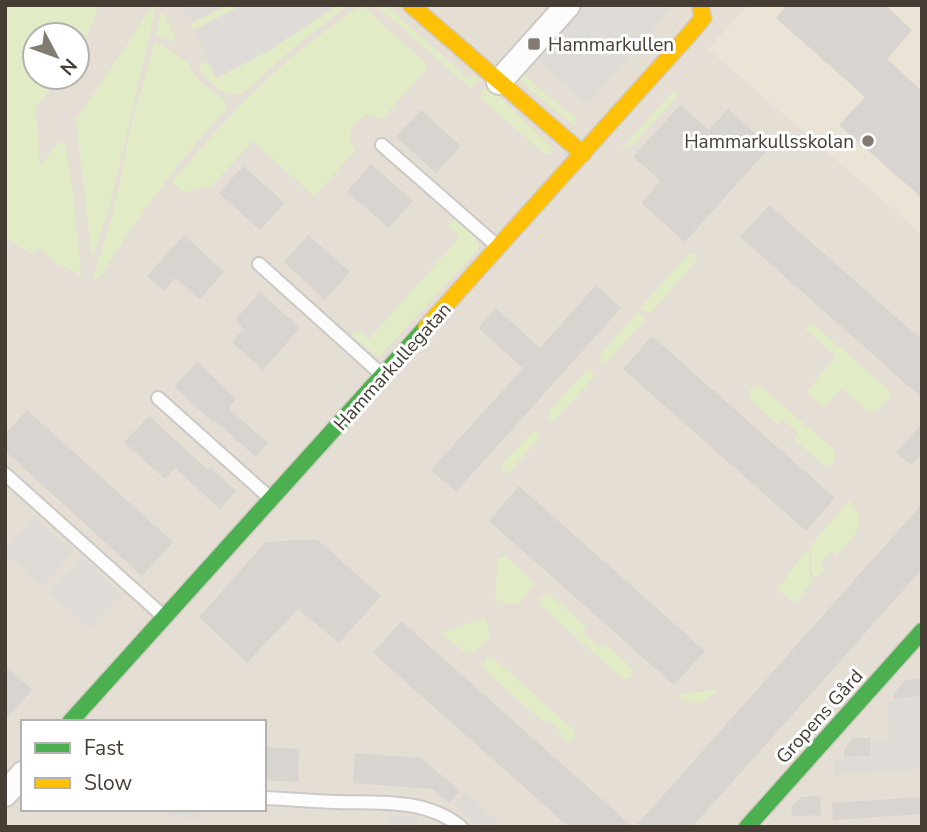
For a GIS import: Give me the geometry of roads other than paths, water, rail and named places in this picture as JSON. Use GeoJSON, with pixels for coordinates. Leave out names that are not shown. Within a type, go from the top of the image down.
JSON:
{"type":"FeatureCollection","features":[{"type":"Feature","properties":{"kind":"street"},"geometry":{"type":"LineString","coordinates":[[411,5],[583,154]]}},
{"type":"Feature","properties":{"kind":"street"},"geometry":{"type":"LineString","coordinates":[[499,82],[568,5]]}},
{"type":"Feature","properties":{"kind":"street","name":"Hammarkullegatan"},"geometry":{"type":"LineString","coordinates":[[72,720],[703,18],[699,5]]}},
{"type":"Feature","properties":{"kind":"street","name":"Gropens Gård"},"geometry":{"type":"LineString","coordinates":[[747,827],[922,631]]}},
{"type":"Feature","properties":{"kind":"street"},"geometry":{"type":"LineString","coordinates":[[5,794],[21,776]]}},
{"type":"Feature","properties":{"kind":"lane"},"geometry":{"type":"LineString","coordinates":[[382,145],[499,247]]}},
{"type":"Feature","properties":{"kind":"lane"},"geometry":{"type":"LineString","coordinates":[[259,264],[383,376]]}},
{"type":"Feature","properties":{"kind":"lane"},"geometry":{"type":"LineString","coordinates":[[158,398],[272,499]]}},
{"type":"Feature","properties":{"kind":"lane"},"geometry":{"type":"LineString","coordinates":[[5,474],[165,618]]}},
{"type":"Feature","properties":{"kind":"lane"},"geometry":{"type":"LineString","coordinates":[[266,798],[396,803],[423,807],[451,819],[461,827]]}},
{"type":"Feature","properties":{"kind":"place","name":"Hammarkullen"},"geometry":{"type":"Point","coordinates":[534,44]}},
{"type":"Feature","properties":{"kind":"place","name":"Hammarkullsskolan"},"geometry":{"type":"Point","coordinates":[868,141]}}]}
